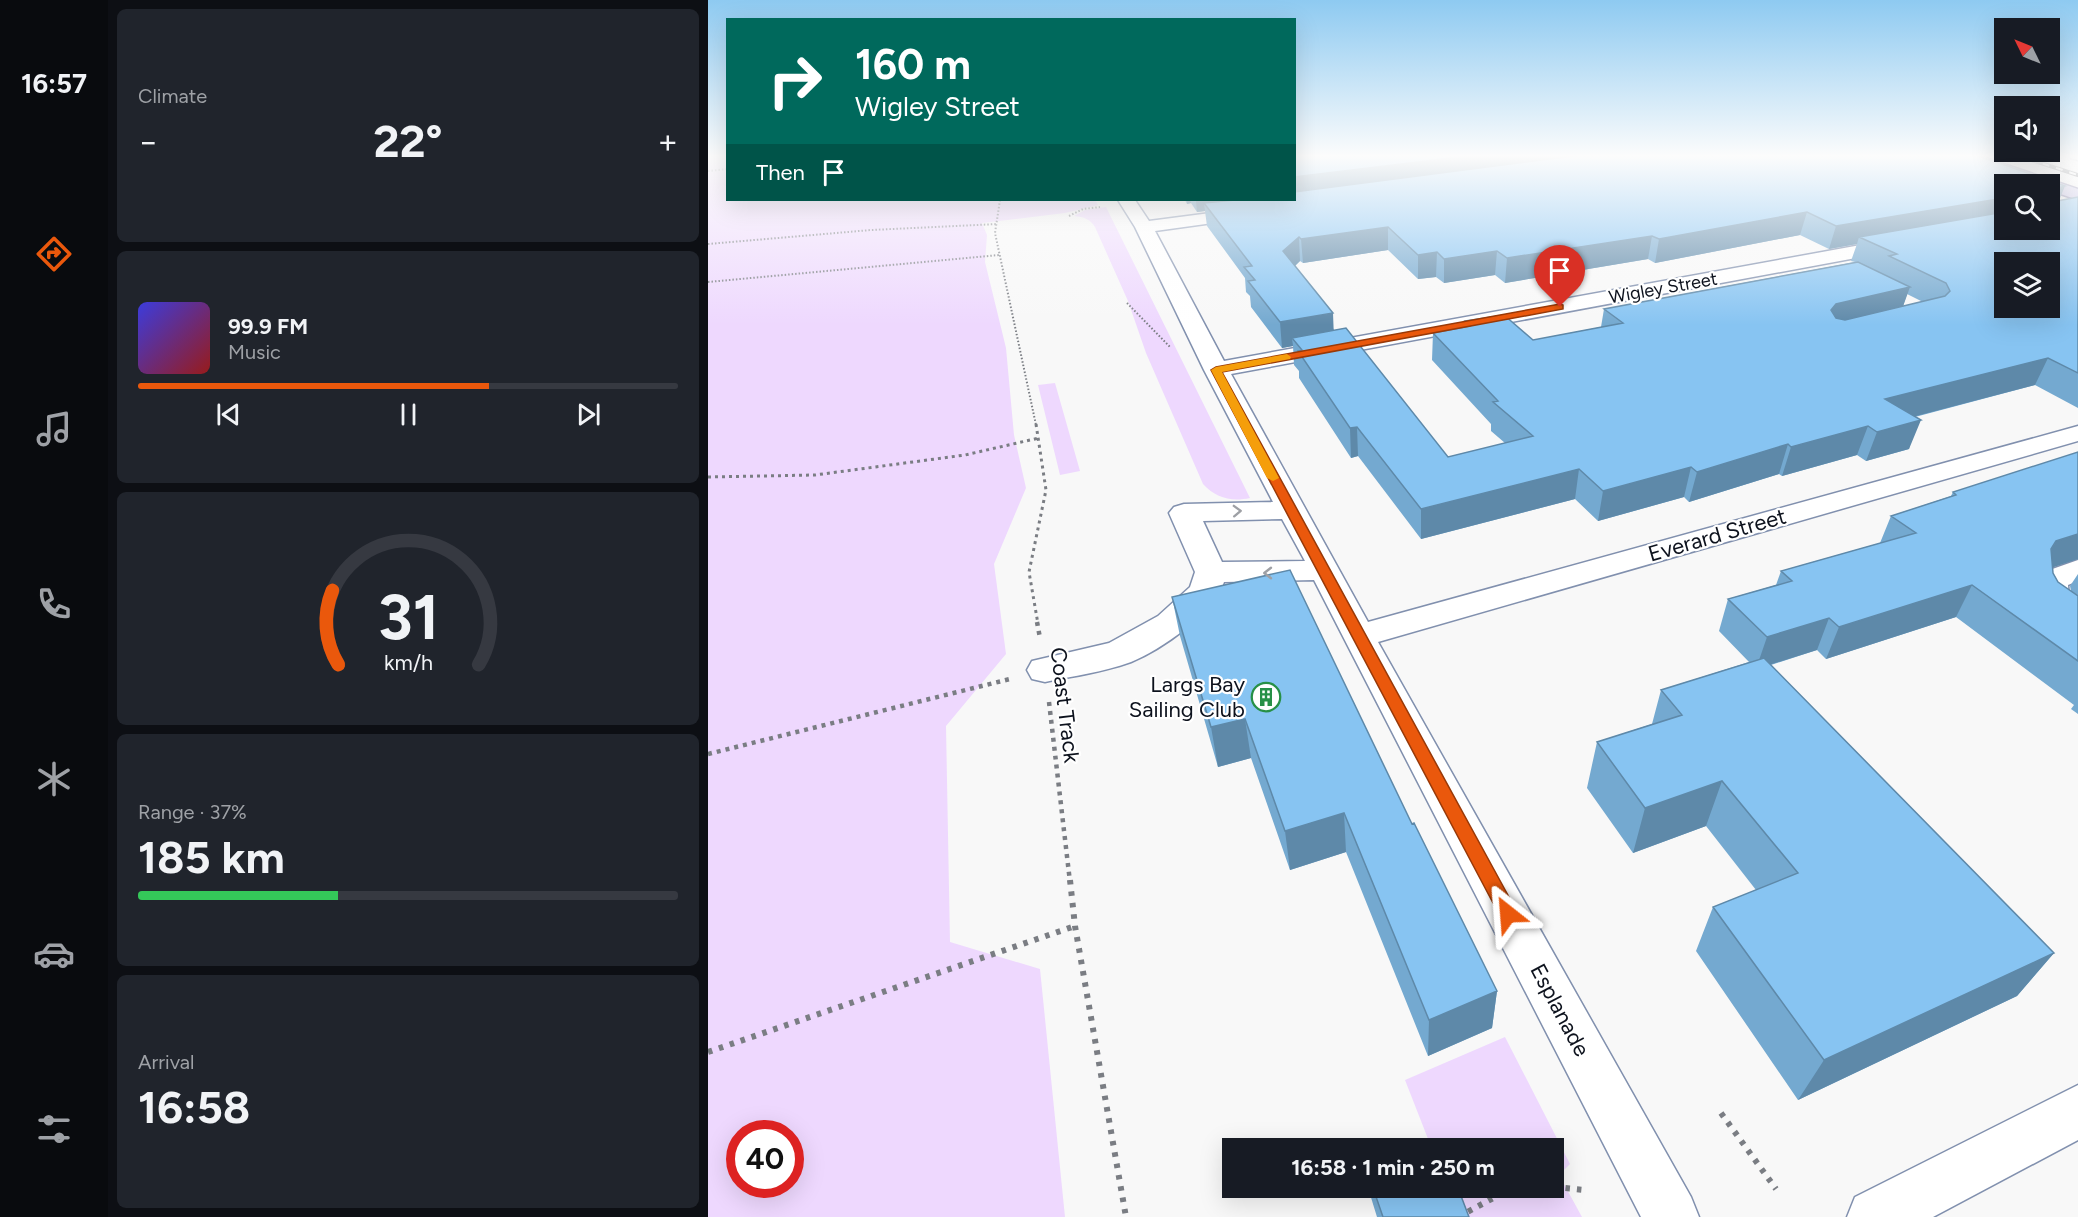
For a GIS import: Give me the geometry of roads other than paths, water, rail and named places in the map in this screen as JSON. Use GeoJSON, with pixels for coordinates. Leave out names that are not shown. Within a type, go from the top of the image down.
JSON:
{"type":"FeatureCollection","features":[{"type":"Feature","properties":{"kind":"street","name":"Esplanade"},"geometry":{"type":"LineString","coordinates":[[1123,212],[1216,370],[1290,510],[1325,570],[1358,636],[1671,1217]]}},
{"type":"Feature","properties":{"kind":"street","name":"Wigley Street"},"geometry":{"type":"LineString","coordinates":[[1216,370],[1922,240]]}},
{"type":"Feature","properties":{"kind":"street"},"geometry":{"type":"LineString","coordinates":[[1817,260],[1847,275]]}},
{"type":"Feature","properties":{"kind":"street","name":"Everard Street"},"geometry":{"type":"LineString","coordinates":[[1358,636],[2076,433]]}},
{"type":"Feature","properties":{"kind":"street"},"geometry":{"type":"LineString","coordinates":[[1045,670],[1119,653],[1170,624],[1205,591],[1211,572],[1184,513],[1290,510]]}},
{"type":"Feature","properties":{"kind":"street"},"geometry":{"type":"LineString","coordinates":[[1211,572],[1273,573],[1325,570]]}},
{"type":"Feature","properties":{"kind":"street"},"geometry":{"type":"LineString","coordinates":[[2078,570],[2052,580],[2053,604],[2078,622]]}},
{"type":"Feature","properties":{"kind":"street"},"geometry":{"type":"LineString","coordinates":[[1875,1217],[2078,1112]]}},
{"type":"Feature","properties":{"kind":"place","name":"Largs Bay Sailing Club"},"geometry":{"type":"Point","coordinates":[1266,697]}}]}
